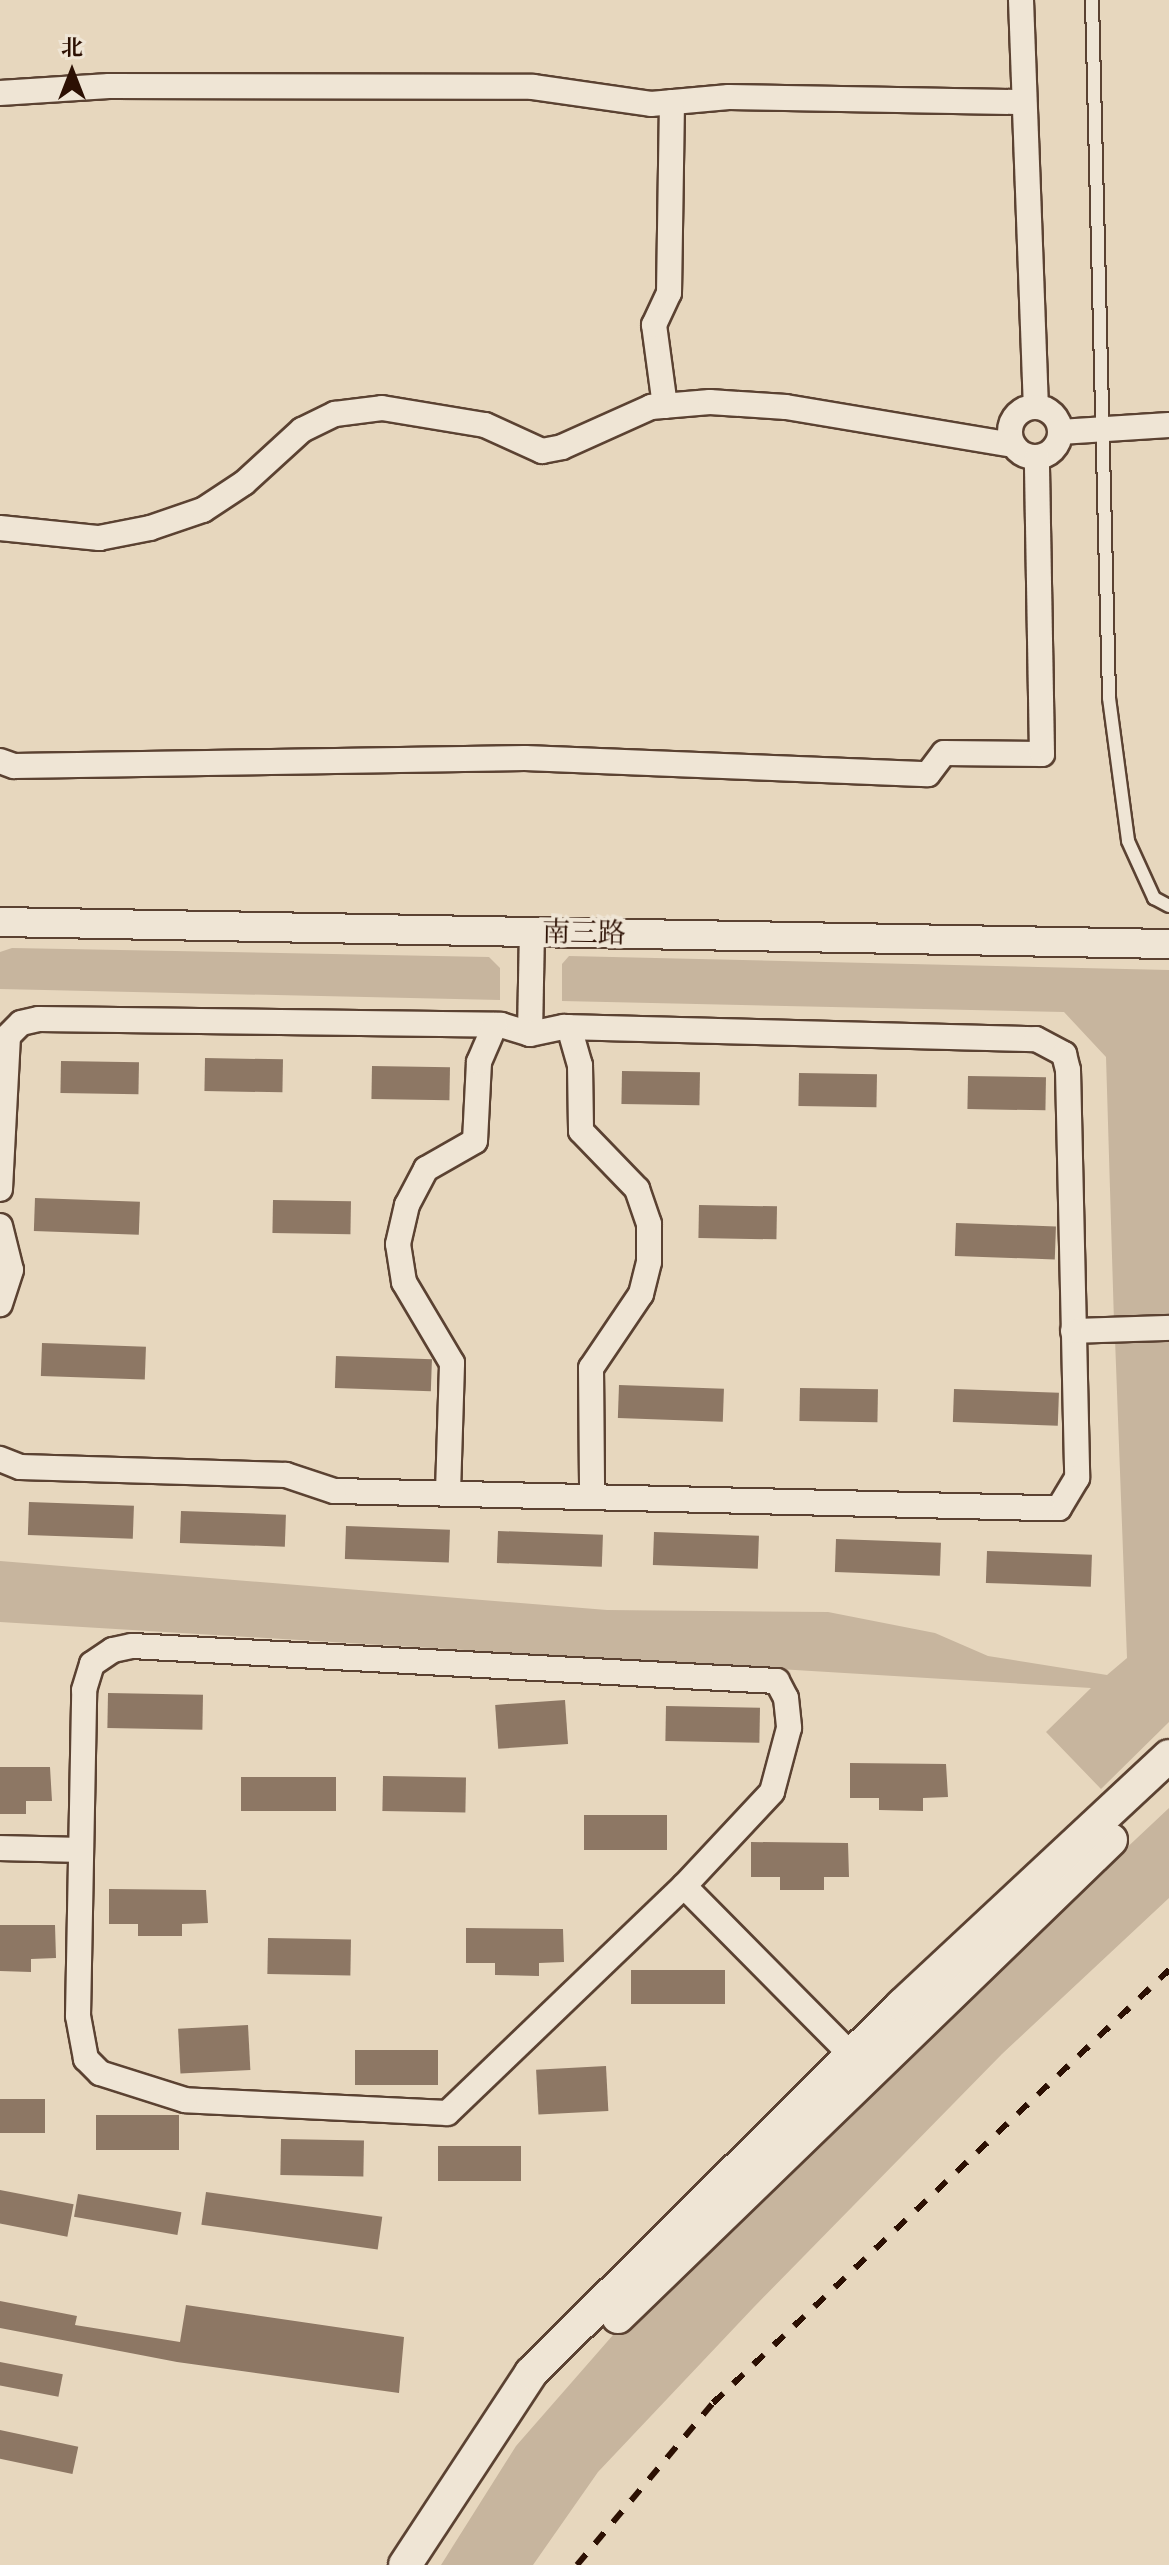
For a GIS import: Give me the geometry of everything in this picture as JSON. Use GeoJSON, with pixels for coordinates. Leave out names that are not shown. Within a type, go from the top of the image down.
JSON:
{"type":"FeatureCollection","features":[{"type":"Feature","properties":{"kind":"main road"},"geometry":{"type":"LineString","coordinates":[[405,2565],[531,2373],[851,2055],[1169,1756]]}},
{"type":"Feature","properties":{"kind":"main road"},"geometry":{"type":"LineString","coordinates":[[426,2565],[494,2457],[548,2385],[1169,1783]]}},
{"type":"Feature","properties":{"kind":"street"},"geometry":{"type":"LineString","coordinates":[[1021,0],[1036,406]]}},
{"type":"Feature","properties":{"kind":"street"},"geometry":{"type":"LineString","coordinates":[[0,93],[109,86],[533,87],[651,104],[810,97],[1023,102]]}},
{"type":"Feature","properties":{"kind":"street"},"geometry":{"type":"LineString","coordinates":[[665,406],[654,325],[669,293],[672,102]]}},
{"type":"Feature","properties":{"kind":"street"},"geometry":{"type":"LineString","coordinates":[[0,528],[43,536],[99,538],[203,510],[244,483],[302,430],[335,414],[423,411],[485,425],[542,451],[665,406],[786,407],[1013,445],[1037,458]]}},
{"type":"Feature","properties":{"kind":"street"},"geometry":{"type":"LineString","coordinates":[[1013,445],[1013,419],[1036,406],[1049,410],[1060,432],[1053,451],[1037,458]]}},
{"type":"Feature","properties":{"kind":"street"},"geometry":{"type":"LineString","coordinates":[[1060,432],[1169,425]]}},
{"type":"Feature","properties":{"kind":"street"},"geometry":{"type":"LineString","coordinates":[[0,761],[30,766],[525,758],[928,774],[944,753],[1042,754],[1037,458]]}},
{"type":"Feature","properties":{"kind":"street","name":"南三路"},"geometry":{"type":"LineString","coordinates":[[0,907],[1169,926]]}},
{"type":"Feature","properties":{"kind":"street","name":"南三路"},"geometry":{"type":"LineString","coordinates":[[0,922],[1169,944]]}},
{"type":"Feature","properties":{"kind":"street"},"geometry":{"type":"LineString","coordinates":[[530,1034],[532,932]]}},
{"type":"Feature","properties":{"kind":"street"},"geometry":{"type":"LineString","coordinates":[[0,1189],[8,1036],[21,1023],[495,1025],[530,1034],[569,1027],[1036,1039],[1054,1045],[1064,1054],[1068,1070],[1077,1478],[1059,1508],[592,1493],[334,1491],[286,1475],[20,1467],[0,1459]]}},
{"type":"Feature","properties":{"kind":"street"},"geometry":{"type":"LineString","coordinates":[[448,1492],[452,1363],[404,1282],[398,1244],[407,1205],[426,1169],[475,1141],[479,1062],[495,1025]]}},
{"type":"Feature","properties":{"kind":"street"},"geometry":{"type":"LineString","coordinates":[[569,1027],[580,1065],[581,1131],[637,1189],[649,1224],[649,1262],[641,1294],[591,1368],[592,1493]]}},
{"type":"Feature","properties":{"kind":"street"},"geometry":{"type":"LineString","coordinates":[[0,1226],[6,1270],[0,1304]]}},
{"type":"Feature","properties":{"kind":"street"},"geometry":{"type":"LineString","coordinates":[[1073,1331],[1169,1328]]}},
{"type":"Feature","properties":{"kind":"street"},"geometry":{"type":"LineString","coordinates":[[132,1646],[777,1681],[786,1698],[789,1728],[772,1792],[684,1886],[447,2113],[185,2100],[100,2073],[86,2059],[78,2016],[84,1690],[92,1664],[113,1650],[132,1646]]}},
{"type":"Feature","properties":{"kind":"street"},"geometry":{"type":"LineString","coordinates":[[0,1848],[81,1850]]}},
{"type":"Feature","properties":{"kind":"street"},"geometry":{"type":"LineString","coordinates":[[684,1886],[851,2055]]}},
{"type":"Feature","properties":{"kind":"lane"},"geometry":{"type":"LineString","coordinates":[[1092,0],[1109,698],[1128,841],[1154,898],[1169,906]]}},
{"type":"Feature","properties":{"kind":"shaded area"},"geometry":{"type":"Polygon","coordinates":[[[12,948],[489,957],[500,968],[500,1000],[0,989],[0,952],[12,948]]]}},
{"type":"Feature","properties":{"kind":"shaded area"},"geometry":{"type":"Polygon","coordinates":[[[569,956],[1169,970],[1169,1321],[1114,1322],[1106,1057],[1064,1012],[562,1001],[562,964],[569,956]]]}},
{"type":"Feature","properties":{"kind":"shaded area"},"geometry":{"type":"Polygon","coordinates":[[[1169,1338],[1169,1722],[1101,1789],[1046,1732],[1091,1688],[0,1622],[0,1561],[607,1610],[828,1612],[935,1633],[988,1656],[1107,1675],[1127,1658],[1115,1339],[1169,1338]]]}},
{"type":"Feature","properties":{"kind":"shaded area"},"geometry":{"type":"Polygon","coordinates":[[[1169,1808],[1169,1898],[1002,2054],[754,2307],[598,2472],[533,2565],[441,2565],[516,2446],[634,2311],[1169,1808]]]}},
{"type":"Feature","properties":{"kind":"building"},"geometry":{"type":"Polygon","coordinates":[[[205,1058],[283,1059],[282,1092],[204,1091],[205,1058]]]}},
{"type":"Feature","properties":{"kind":"building"},"geometry":{"type":"Polygon","coordinates":[[[61,1061],[139,1062],[138,1094],[60,1093],[61,1061]]]}},
{"type":"Feature","properties":{"kind":"building"},"geometry":{"type":"Polygon","coordinates":[[[372,1066],[450,1067],[449,1100],[371,1099],[372,1066]]]}},
{"type":"Feature","properties":{"kind":"building"},"geometry":{"type":"Polygon","coordinates":[[[622,1071],[700,1072],[699,1105],[621,1104],[622,1071]]]}},
{"type":"Feature","properties":{"kind":"building"},"geometry":{"type":"Polygon","coordinates":[[[799,1073],[877,1074],[876,1107],[798,1106],[799,1073]]]}},
{"type":"Feature","properties":{"kind":"building"},"geometry":{"type":"Polygon","coordinates":[[[968,1076],[1046,1077],[1045,1110],[967,1109],[968,1076]]]}},
{"type":"Feature","properties":{"kind":"building"},"geometry":{"type":"Polygon","coordinates":[[[35,1198],[140,1202],[139,1235],[34,1231],[35,1198]]]}},
{"type":"Feature","properties":{"kind":"building"},"geometry":{"type":"Polygon","coordinates":[[[273,1200],[351,1201],[350,1234],[272,1233],[273,1200]]]}},
{"type":"Feature","properties":{"kind":"building"},"geometry":{"type":"Polygon","coordinates":[[[699,1205],[777,1206],[776,1239],[698,1238],[699,1205]]]}},
{"type":"Feature","properties":{"kind":"building"},"geometry":{"type":"Polygon","coordinates":[[[956,1223],[1056,1226],[1055,1259],[955,1256],[956,1223]]]}},
{"type":"Feature","properties":{"kind":"building"},"geometry":{"type":"Polygon","coordinates":[[[42,1343],[146,1347],[145,1380],[41,1376],[42,1343]]]}},
{"type":"Feature","properties":{"kind":"building"},"geometry":{"type":"Polygon","coordinates":[[[336,1356],[432,1359],[431,1391],[335,1388],[336,1356]]]}},
{"type":"Feature","properties":{"kind":"building"},"geometry":{"type":"Polygon","coordinates":[[[619,1385],[724,1389],[723,1422],[618,1418],[619,1385]]]}},
{"type":"Feature","properties":{"kind":"building"},"geometry":{"type":"Polygon","coordinates":[[[800,1388],[878,1389],[877,1422],[799,1421],[800,1388]]]}},
{"type":"Feature","properties":{"kind":"building"},"geometry":{"type":"Polygon","coordinates":[[[954,1389],[1059,1393],[1058,1426],[953,1422],[954,1389]]]}},
{"type":"Feature","properties":{"kind":"building"},"geometry":{"type":"Polygon","coordinates":[[[29,1502],[134,1506],[133,1539],[28,1535],[29,1502]]]}},
{"type":"Feature","properties":{"kind":"building"},"geometry":{"type":"Polygon","coordinates":[[[181,1511],[286,1515],[285,1547],[180,1543],[181,1511]]]}},
{"type":"Feature","properties":{"kind":"building"},"geometry":{"type":"Polygon","coordinates":[[[346,1526],[450,1530],[449,1563],[345,1559],[346,1526]]]}},
{"type":"Feature","properties":{"kind":"building"},"geometry":{"type":"Polygon","coordinates":[[[498,1531],[603,1535],[602,1567],[497,1563],[498,1531]]]}},
{"type":"Feature","properties":{"kind":"building"},"geometry":{"type":"Polygon","coordinates":[[[654,1532],[759,1536],[758,1569],[653,1565],[654,1532]]]}},
{"type":"Feature","properties":{"kind":"building"},"geometry":{"type":"Polygon","coordinates":[[[836,1539],[941,1543],[940,1576],[835,1572],[836,1539]]]}},
{"type":"Feature","properties":{"kind":"building"},"geometry":{"type":"Polygon","coordinates":[[[987,1551],[1092,1555],[1091,1587],[986,1583],[987,1551]]]}},
{"type":"Feature","properties":{"kind":"building"},"geometry":{"type":"Polygon","coordinates":[[[108,1693],[203,1695],[202,1730],[107,1728],[108,1693]]]}},
{"type":"Feature","properties":{"kind":"building"},"geometry":{"type":"Polygon","coordinates":[[[565,1700],[568,1744],[498,1749],[495,1705],[565,1700]]]}},
{"type":"Feature","properties":{"kind":"building"},"geometry":{"type":"Polygon","coordinates":[[[666,1706],[760,1708],[759,1743],[665,1741],[666,1706]]]}},
{"type":"Feature","properties":{"kind":"building"},"geometry":{"type":"Polygon","coordinates":[[[850,1763],[946,1764],[948,1797],[923,1798],[923,1811],[879,1810],[879,1798],[850,1798],[850,1763]]]}},
{"type":"Feature","properties":{"kind":"building"},"geometry":{"type":"Polygon","coordinates":[[[0,1767],[50,1767],[52,1801],[26,1801],[26,1814],[0,1814],[0,1767]]]}},
{"type":"Feature","properties":{"kind":"building"},"geometry":{"type":"Polygon","coordinates":[[[383,1776],[466,1777],[465,1812],[382,1811],[383,1776]]]}},
{"type":"Feature","properties":{"kind":"building"},"geometry":{"type":"Polygon","coordinates":[[[241,1777],[336,1777],[336,1811],[241,1811],[241,1777]]]}},
{"type":"Feature","properties":{"kind":"building"},"geometry":{"type":"Polygon","coordinates":[[[584,1815],[667,1815],[667,1850],[584,1850],[584,1815]]]}},
{"type":"Feature","properties":{"kind":"building"},"geometry":{"type":"Polygon","coordinates":[[[751,1842],[848,1843],[849,1877],[824,1877],[824,1890],[780,1890],[780,1877],[751,1877],[751,1842]]]}},
{"type":"Feature","properties":{"kind":"building"},"geometry":{"type":"Polygon","coordinates":[[[109,1889],[206,1890],[208,1923],[182,1924],[182,1936],[138,1936],[138,1924],[109,1924],[109,1889]]]}},
{"type":"Feature","properties":{"kind":"building"},"geometry":{"type":"Polygon","coordinates":[[[0,1925],[55,1925],[56,1958],[31,1959],[31,1972],[0,1971],[0,1925]]]}},
{"type":"Feature","properties":{"kind":"building"},"geometry":{"type":"Polygon","coordinates":[[[466,1928],[563,1929],[564,1962],[539,1963],[539,1976],[495,1975],[495,1963],[466,1963],[466,1928]]]}},
{"type":"Feature","properties":{"kind":"building"},"geometry":{"type":"Polygon","coordinates":[[[268,1938],[351,1939],[350,1975],[267,1974],[268,1938]]]}},
{"type":"Feature","properties":{"kind":"building"},"geometry":{"type":"Polygon","coordinates":[[[631,1970],[725,1970],[725,2004],[631,2004],[631,1970]]]}},
{"type":"Feature","properties":{"kind":"building"},"geometry":{"type":"Polygon","coordinates":[[[248,2025],[250,2070],[180,2074],[178,2029],[248,2025]]]}},
{"type":"Feature","properties":{"kind":"building"},"geometry":{"type":"Polygon","coordinates":[[[355,2050],[438,2050],[438,2085],[355,2085],[355,2050]]]}},
{"type":"Feature","properties":{"kind":"building"},"geometry":{"type":"Polygon","coordinates":[[[606,2066],[608,2111],[538,2115],[536,2070],[606,2066]]]}},
{"type":"Feature","properties":{"kind":"building"},"geometry":{"type":"Polygon","coordinates":[[[0,2099],[45,2099],[45,2133],[0,2133],[0,2099]]]}},
{"type":"Feature","properties":{"kind":"building"},"geometry":{"type":"Polygon","coordinates":[[[96,2115],[179,2115],[179,2150],[96,2150],[96,2115]]]}},
{"type":"Feature","properties":{"kind":"building"},"geometry":{"type":"Polygon","coordinates":[[[281,2139],[364,2140],[363,2176],[280,2175],[281,2139]]]}},
{"type":"Feature","properties":{"kind":"building"},"geometry":{"type":"Polygon","coordinates":[[[438,2146],[521,2146],[521,2181],[438,2181],[438,2146]]]}},
{"type":"Feature","properties":{"kind":"building"},"geometry":{"type":"Polygon","coordinates":[[[0,2190],[74,2204],[67,2237],[0,2224],[0,2190]]]}},
{"type":"Feature","properties":{"kind":"building"},"geometry":{"type":"Polygon","coordinates":[[[206,2192],[382,2217],[378,2249],[201,2225],[206,2192]]]}},
{"type":"Feature","properties":{"kind":"building"},"geometry":{"type":"Polygon","coordinates":[[[78,2194],[181,2212],[177,2235],[74,2217],[78,2194]]]}},
{"type":"Feature","properties":{"kind":"building"},"geometry":{"type":"Polygon","coordinates":[[[0,2301],[77,2316],[75,2325],[180,2342],[186,2305],[404,2337],[399,2393],[177,2362],[0,2328],[0,2301]]]}},
{"type":"Feature","properties":{"kind":"building"},"geometry":{"type":"Polygon","coordinates":[[[0,2362],[63,2374],[58,2397],[0,2385],[0,2362]]]}},
{"type":"Feature","properties":{"kind":"building"},"geometry":{"type":"Polygon","coordinates":[[[0,2430],[78,2447],[72,2474],[0,2459],[0,2430]]]}},
{"type":"Feature","properties":{"kind":"railway"},"geometry":{"type":"LineString","coordinates":[[577,2565],[713,2403],[1169,1970]]}}]}
